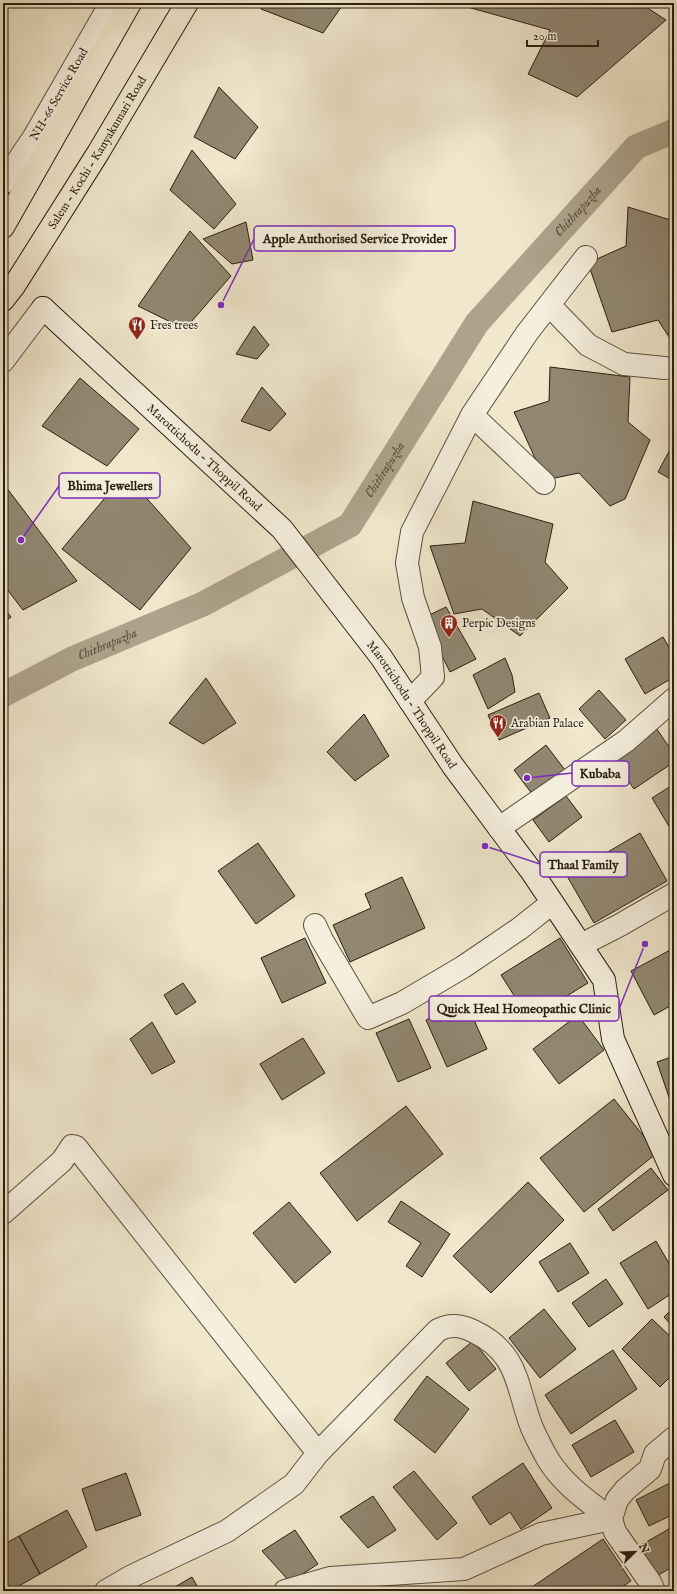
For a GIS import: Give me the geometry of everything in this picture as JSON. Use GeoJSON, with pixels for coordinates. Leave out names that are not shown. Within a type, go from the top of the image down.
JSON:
{"type":"FeatureCollection","features":[{"type":"Feature","properties":{"kind":"highway"},"geometry":{"type":"LineString","coordinates":[[3,227],[130,3]]}},
{"type":"Feature","properties":{"kind":"highway","name":"Salem - Kochi - Kanyakumari Road"},"geometry":{"type":"LineString","coordinates":[[3,300],[14,286],[98,154],[187,3]]}},
{"type":"Feature","properties":{"kind":"street","name":"NH-66 Service Road"},"geometry":{"type":"LineString","coordinates":[[3,184],[34,137],[111,3]]}},
{"type":"Feature","properties":{"kind":"street"},"geometry":{"type":"LineString","coordinates":[[410,701],[433,677],[430,647],[413,598],[407,563],[412,532],[472,415],[527,333],[586,257]]}},
{"type":"Feature","properties":{"kind":"street"},"geometry":{"type":"LineString","coordinates":[[549,305],[588,345],[624,364],[665,368]]}},
{"type":"Feature","properties":{"kind":"street","name":"Marottichodu - Thoppil Road"},"geometry":{"type":"LineString","coordinates":[[3,360],[43,308],[282,529],[381,658],[453,766],[552,903],[604,980],[614,1039],[674,1175]]}},
{"type":"Feature","properties":{"kind":"street"},"geometry":{"type":"LineString","coordinates":[[472,415],[544,483]]}},
{"type":"Feature","properties":{"kind":"street"},"geometry":{"type":"LineString","coordinates":[[499,828],[626,741],[674,699]]}},
{"type":"Feature","properties":{"kind":"street"},"geometry":{"type":"LineString","coordinates":[[581,945],[620,925],[674,894]]}},
{"type":"Feature","properties":{"kind":"street"},"geometry":{"type":"LineString","coordinates":[[316,925],[322,940],[368,1018],[402,1003],[463,967],[519,929],[552,903]]}},
{"type":"Feature","properties":{"kind":"street"},"geometry":{"type":"LineString","coordinates":[[3,1213],[62,1161],[72,1146],[76,1147],[318,1453]]}},
{"type":"Feature","properties":{"kind":"street"},"geometry":{"type":"LineString","coordinates":[[106,1591],[130,1577],[227,1531],[294,1484],[318,1453],[438,1330],[447,1325],[463,1327],[485,1337],[511,1364],[519,1383],[532,1428],[548,1460],[564,1481],[574,1491],[611,1519]]}},
{"type":"Feature","properties":{"kind":"street"},"geometry":{"type":"LineString","coordinates":[[654,1591],[650,1582],[615,1532],[611,1519],[617,1500],[625,1490],[650,1469],[655,1454],[674,1438]]}},
{"type":"Feature","properties":{"kind":"street"},"geometry":{"type":"LineString","coordinates":[[285,1591],[330,1578],[464,1569],[542,1534],[611,1519]]}},
{"type":"Feature","properties":{"kind":"building"},"geometry":{"type":"Polygon","coordinates":[[[264,3],[344,3],[323,33],[261,9],[264,3]]]}},
{"type":"Feature","properties":{"kind":"building"},"geometry":{"type":"Polygon","coordinates":[[[453,3],[640,3],[666,20],[577,97],[528,74],[550,30],[453,3]]]}},
{"type":"Feature","properties":{"kind":"building"},"geometry":{"type":"Polygon","coordinates":[[[219,87],[258,127],[235,159],[194,137],[219,87]]]}},
{"type":"Feature","properties":{"kind":"building"},"geometry":{"type":"Polygon","coordinates":[[[192,150],[236,204],[214,229],[170,190],[192,150]]]}},
{"type":"Feature","properties":{"kind":"building"},"geometry":{"type":"Polygon","coordinates":[[[628,207],[674,221],[674,339],[671,340],[658,320],[612,332],[588,263],[626,246],[628,207]]]}},
{"type":"Feature","properties":{"kind":"building"},"geometry":{"type":"Polygon","coordinates":[[[246,222],[253,260],[232,264],[203,239],[246,222]]]}},
{"type":"Feature","properties":{"kind":"building"},"geometry":{"type":"Polygon","coordinates":[[[190,231],[231,276],[185,329],[138,306],[190,231]]]}},
{"type":"Feature","properties":{"kind":"building"},"geometry":{"type":"Polygon","coordinates":[[[254,326],[269,345],[257,359],[236,354],[254,326]]]}},
{"type":"Feature","properties":{"kind":"building"},"geometry":{"type":"Polygon","coordinates":[[[550,367],[630,377],[628,422],[650,440],[625,499],[610,506],[579,473],[545,480],[514,412],[549,401],[550,367]]]}},
{"type":"Feature","properties":{"kind":"building"},"geometry":{"type":"Polygon","coordinates":[[[80,378],[139,429],[107,466],[42,426],[80,378]]]}},
{"type":"Feature","properties":{"kind":"building"},"geometry":{"type":"Polygon","coordinates":[[[262,387],[286,414],[270,431],[241,421],[262,387]]]}},
{"type":"Feature","properties":{"kind":"building"},"geometry":{"type":"Polygon","coordinates":[[[674,442],[674,481],[658,472],[674,442]]]}},
{"type":"Feature","properties":{"kind":"building"},"geometry":{"type":"Polygon","coordinates":[[[125,474],[191,548],[140,610],[62,549],[125,474]]]}},
{"type":"Feature","properties":{"kind":"building"},"geometry":{"type":"Polygon","coordinates":[[[3,483],[77,581],[23,610],[3,584],[3,483]]]}},
{"type":"Feature","properties":{"kind":"building"},"geometry":{"type":"Polygon","coordinates":[[[473,501],[553,524],[545,562],[568,588],[520,636],[482,609],[454,614],[430,546],[465,543],[473,501]]]}},
{"type":"Feature","properties":{"kind":"building"},"geometry":{"type":"Polygon","coordinates":[[[3,607],[11,617],[3,623],[3,607]]]}},
{"type":"Feature","properties":{"kind":"building","name":"Perpic Designs"},"geometry":{"type":"Polygon","coordinates":[[[446,607],[476,659],[450,672],[423,618],[446,607]]]}},
{"type":"Feature","properties":{"kind":"building"},"geometry":{"type":"Polygon","coordinates":[[[663,637],[674,656],[674,677],[645,694],[625,659],[663,637]]]}},
{"type":"Feature","properties":{"kind":"building"},"geometry":{"type":"Polygon","coordinates":[[[505,658],[512,675],[515,692],[488,709],[473,675],[505,658]]]}},
{"type":"Feature","properties":{"kind":"building"},"geometry":{"type":"Polygon","coordinates":[[[206,678],[236,723],[203,744],[169,723],[206,678]]]}},
{"type":"Feature","properties":{"kind":"building"},"geometry":{"type":"Polygon","coordinates":[[[599,690],[626,720],[605,739],[579,709],[599,690]]]}},
{"type":"Feature","properties":{"kind":"building"},"geometry":{"type":"Polygon","coordinates":[[[539,693],[550,718],[499,740],[488,715],[539,693]]]}},
{"type":"Feature","properties":{"kind":"building"},"geometry":{"type":"Polygon","coordinates":[[[364,714],[389,756],[355,781],[327,752],[364,714]]]}},
{"type":"Feature","properties":{"kind":"building"},"geometry":{"type":"Polygon","coordinates":[[[656,728],[674,754],[674,762],[634,789],[612,758],[656,728]]]}},
{"type":"Feature","properties":{"kind":"building"},"geometry":{"type":"Polygon","coordinates":[[[546,745],[565,770],[533,795],[514,770],[546,745]]]}},
{"type":"Feature","properties":{"kind":"building"},"geometry":{"type":"Polygon","coordinates":[[[674,784],[674,825],[670,828],[652,798],[674,784]]]}},
{"type":"Feature","properties":{"kind":"building"},"geometry":{"type":"Polygon","coordinates":[[[566,796],[582,817],[549,842],[533,820],[566,796]]]}},
{"type":"Feature","properties":{"kind":"building"},"geometry":{"type":"Polygon","coordinates":[[[640,833],[667,881],[594,923],[567,876],[640,833]]]}},
{"type":"Feature","properties":{"kind":"building"},"geometry":{"type":"Polygon","coordinates":[[[258,843],[295,896],[256,924],[218,871],[258,843]]]}},
{"type":"Feature","properties":{"kind":"building"},"geometry":{"type":"Polygon","coordinates":[[[402,877],[425,928],[350,962],[333,925],[371,908],[365,894],[402,877]]]}},
{"type":"Feature","properties":{"kind":"building"},"geometry":{"type":"Polygon","coordinates":[[[305,938],[326,983],[282,1003],[261,958],[305,938]]]}},
{"type":"Feature","properties":{"kind":"building"},"geometry":{"type":"Polygon","coordinates":[[[560,938],[588,983],[529,1019],[501,975],[560,938]]]}},
{"type":"Feature","properties":{"kind":"building"},"geometry":{"type":"Polygon","coordinates":[[[674,948],[674,1004],[654,1015],[631,971],[674,948]]]}},
{"type":"Feature","properties":{"kind":"building"},"geometry":{"type":"Polygon","coordinates":[[[183,983],[196,1002],[176,1015],[164,995],[183,983]]]}},
{"type":"Feature","properties":{"kind":"building"},"geometry":{"type":"Polygon","coordinates":[[[466,1002],[487,1049],[447,1067],[426,1020],[466,1002]]]}},
{"type":"Feature","properties":{"kind":"building"},"geometry":{"type":"Polygon","coordinates":[[[578,1015],[604,1050],[559,1084],[533,1049],[578,1015]]]}},
{"type":"Feature","properties":{"kind":"building"},"geometry":{"type":"Polygon","coordinates":[[[409,1019],[431,1068],[398,1082],[376,1033],[409,1019]]]}},
{"type":"Feature","properties":{"kind":"building"},"geometry":{"type":"Polygon","coordinates":[[[152,1022],[175,1062],[152,1074],[130,1039],[152,1022]]]}},
{"type":"Feature","properties":{"kind":"building"},"geometry":{"type":"Polygon","coordinates":[[[303,1038],[325,1073],[282,1100],[260,1064],[303,1038]]]}},
{"type":"Feature","properties":{"kind":"building"},"geometry":{"type":"Polygon","coordinates":[[[674,1056],[674,1109],[673,1109],[657,1062],[674,1056]]]}},
{"type":"Feature","properties":{"kind":"building"},"geometry":{"type":"Polygon","coordinates":[[[614,1099],[657,1153],[584,1212],[540,1158],[614,1099]]]}},
{"type":"Feature","properties":{"kind":"building"},"geometry":{"type":"Polygon","coordinates":[[[406,1106],[443,1154],[357,1221],[320,1173],[406,1106]]]}},
{"type":"Feature","properties":{"kind":"building"},"geometry":{"type":"Polygon","coordinates":[[[651,1168],[668,1190],[613,1231],[598,1209],[651,1168]]]}},
{"type":"Feature","properties":{"kind":"building"},"geometry":{"type":"Polygon","coordinates":[[[528,1182],[564,1220],[491,1293],[453,1256],[528,1182]]]}},
{"type":"Feature","properties":{"kind":"building"},"geometry":{"type":"Polygon","coordinates":[[[401,1201],[450,1234],[422,1277],[406,1266],[421,1243],[388,1222],[401,1201]]]}},
{"type":"Feature","properties":{"kind":"building"},"geometry":{"type":"Polygon","coordinates":[[[289,1202],[331,1252],[295,1283],[253,1233],[289,1202]]]}},
{"type":"Feature","properties":{"kind":"building"},"geometry":{"type":"Polygon","coordinates":[[[656,1241],[674,1272],[674,1292],[648,1309],[620,1263],[656,1241]]]}},
{"type":"Feature","properties":{"kind":"building"},"geometry":{"type":"Polygon","coordinates":[[[570,1243],[589,1273],[558,1292],[539,1262],[570,1243]]]}},
{"type":"Feature","properties":{"kind":"building"},"geometry":{"type":"Polygon","coordinates":[[[606,1279],[623,1304],[589,1327],[572,1303],[606,1279]]]}},
{"type":"Feature","properties":{"kind":"building"},"geometry":{"type":"Polygon","coordinates":[[[674,1307],[674,1328],[664,1317],[674,1307]]]}},
{"type":"Feature","properties":{"kind":"building"},"geometry":{"type":"Polygon","coordinates":[[[544,1309],[576,1349],[540,1378],[509,1338],[544,1309]]]}},
{"type":"Feature","properties":{"kind":"building"},"geometry":{"type":"Polygon","coordinates":[[[652,1319],[674,1340],[674,1373],[660,1387],[622,1349],[652,1319]]]}},
{"type":"Feature","properties":{"kind":"building"},"geometry":{"type":"Polygon","coordinates":[[[473,1341],[496,1369],[469,1391],[446,1363],[473,1341]]]}},
{"type":"Feature","properties":{"kind":"building"},"geometry":{"type":"Polygon","coordinates":[[[613,1350],[637,1389],[571,1434],[545,1395],[613,1350]]]}},
{"type":"Feature","properties":{"kind":"building"},"geometry":{"type":"Polygon","coordinates":[[[427,1376],[469,1409],[435,1453],[394,1420],[427,1376]]]}},
{"type":"Feature","properties":{"kind":"building"},"geometry":{"type":"Polygon","coordinates":[[[615,1420],[634,1452],[591,1477],[572,1445],[615,1420]]]}},
{"type":"Feature","properties":{"kind":"building"},"geometry":{"type":"Polygon","coordinates":[[[523,1463],[552,1508],[521,1529],[510,1512],[490,1525],[472,1497],[523,1463]]]}},
{"type":"Feature","properties":{"kind":"building"},"geometry":{"type":"Polygon","coordinates":[[[414,1471],[457,1523],[437,1540],[393,1487],[414,1471]]]}},
{"type":"Feature","properties":{"kind":"building"},"geometry":{"type":"Polygon","coordinates":[[[126,1473],[141,1515],[96,1531],[82,1489],[126,1473]]]}},
{"type":"Feature","properties":{"kind":"building"},"geometry":{"type":"Polygon","coordinates":[[[674,1481],[674,1514],[649,1526],[636,1500],[674,1481]]]}},
{"type":"Feature","properties":{"kind":"building"},"geometry":{"type":"Polygon","coordinates":[[[373,1496],[396,1530],[368,1548],[340,1517],[373,1496]]]}},
{"type":"Feature","properties":{"kind":"building"},"geometry":{"type":"Polygon","coordinates":[[[67,1510],[87,1547],[40,1574],[19,1536],[67,1510]]]}},
{"type":"Feature","properties":{"kind":"building"},"geometry":{"type":"Polygon","coordinates":[[[674,1526],[674,1566],[653,1578],[636,1548],[674,1526]]]}},
{"type":"Feature","properties":{"kind":"building"},"geometry":{"type":"Polygon","coordinates":[[[295,1530],[318,1564],[290,1582],[262,1551],[295,1530]]]}},
{"type":"Feature","properties":{"kind":"building"},"geometry":{"type":"Polygon","coordinates":[[[19,1536],[40,1574],[10,1591],[3,1591],[3,1545],[19,1536]]]}},
{"type":"Feature","properties":{"kind":"building"},"geometry":{"type":"Polygon","coordinates":[[[603,1539],[631,1581],[616,1591],[526,1591],[603,1539]]]}},
{"type":"Feature","properties":{"kind":"building"},"geometry":{"type":"Polygon","coordinates":[[[192,1577],[200,1591],[168,1591],[192,1577]]]}},
{"type":"Feature","properties":{"kind":"waterway","name":"Chithrapuzha"},"geometry":{"type":"LineString","coordinates":[[3,695],[72,659],[203,604],[350,525],[477,323],[636,147],[674,131]]}},
{"type":"Feature","properties":{"kind":"place","name":"Apple Authorised Service Provider"},"geometry":{"type":"Point","coordinates":[221,305]}},
{"type":"Feature","properties":{"kind":"place","name":"Fres trees"},"geometry":{"type":"Point","coordinates":[137,340]}},
{"type":"Feature","properties":{"kind":"place","name":"Bhima Jewellers"},"geometry":{"type":"Point","coordinates":[21,540]}},
{"type":"Feature","properties":{"kind":"place","name":"Perpic Designs"},"geometry":{"type":"Point","coordinates":[449,638]}},
{"type":"Feature","properties":{"kind":"place","name":"Arabian Palace"},"geometry":{"type":"Point","coordinates":[498,738]}},
{"type":"Feature","properties":{"kind":"place","name":"Kubaba"},"geometry":{"type":"Point","coordinates":[527,778]}},
{"type":"Feature","properties":{"kind":"place","name":"Thaal Family"},"geometry":{"type":"Point","coordinates":[485,846]}},
{"type":"Feature","properties":{"kind":"place","name":"Quick Heal Homeopathic Clinic"},"geometry":{"type":"Point","coordinates":[645,944]}}]}
